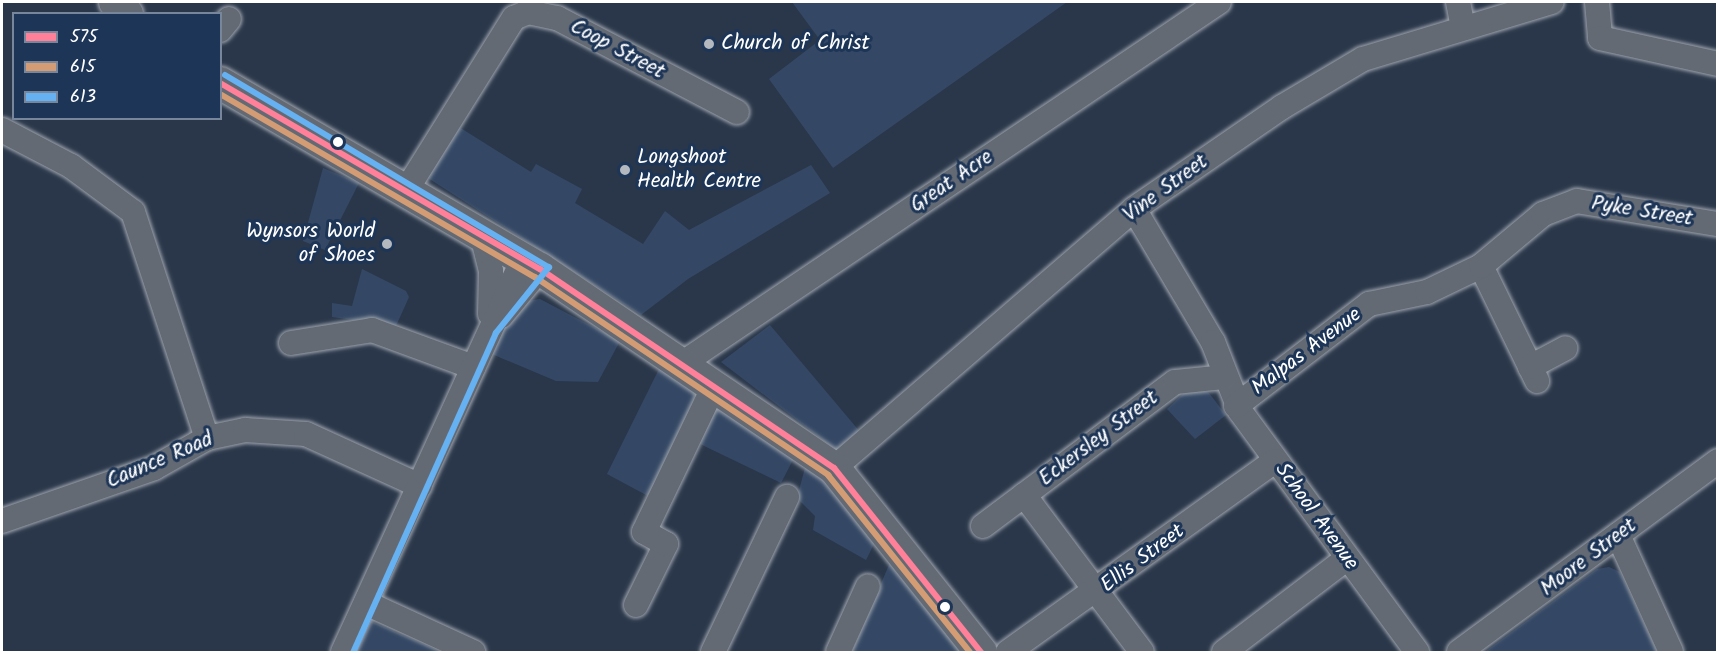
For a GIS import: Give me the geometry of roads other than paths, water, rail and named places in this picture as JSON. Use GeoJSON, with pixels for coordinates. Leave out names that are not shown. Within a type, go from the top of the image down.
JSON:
{"type":"FeatureCollection","features":[{"type":"Feature","properties":{"kind":"main road"},"geometry":{"type":"LineString","coordinates":[[222,84],[406,189],[532,265],[715,384],[834,468],[981,652]]}},
{"type":"Feature","properties":{"kind":"street","name":"Great Acre"},"geometry":{"type":"LineString","coordinates":[[683,363],[1219,2]]}},
{"type":"Feature","properties":{"kind":"street"},"geometry":{"type":"LineString","coordinates":[[1458,2],[1463,27]]}},
{"type":"Feature","properties":{"kind":"street","name":"Vine Street"},"geometry":{"type":"LineString","coordinates":[[834,468],[1134,209],[1282,107],[1363,59],[1552,2]]}},
{"type":"Feature","properties":{"kind":"street"},"geometry":{"type":"LineString","coordinates":[[1597,2],[1600,38],[1718,64]]}},
{"type":"Feature","properties":{"kind":"street","name":"Coop Street"},"geometry":{"type":"LineString","coordinates":[[406,189],[514,18],[528,12],[557,18],[737,112]]}},
{"type":"Feature","properties":{"kind":"street"},"geometry":{"type":"LineString","coordinates":[[2,130],[71,166],[133,212],[207,438]]}},
{"type":"Feature","properties":{"kind":"street","name":"Pyke Street"},"geometry":{"type":"LineString","coordinates":[[1481,266],[1543,214],[1577,201],[1718,224]]}},
{"type":"Feature","properties":{"kind":"street","name":"School Avenue"},"geometry":{"type":"LineString","coordinates":[[1134,209],[1213,342],[1236,406],[1346,559],[1417,652]]}},
{"type":"Feature","properties":{"kind":"street"},"geometry":{"type":"LineString","coordinates":[[482,235],[492,281],[488,328]]}},
{"type":"Feature","properties":{"kind":"street"},"geometry":{"type":"LineString","coordinates":[[343,652],[420,486],[488,328],[532,265]]}},
{"type":"Feature","properties":{"kind":"street"},"geometry":{"type":"LineString","coordinates":[[1481,266],[1533,374],[1565,348]]}},
{"type":"Feature","properties":{"kind":"street","name":"Malpas Avenue"},"geometry":{"type":"LineString","coordinates":[[1236,406],[1369,304],[1427,292],[1481,266]]}},
{"type":"Feature","properties":{"kind":"street"},"geometry":{"type":"LineString","coordinates":[[291,344],[372,330],[473,367]]}},
{"type":"Feature","properties":{"kind":"street","name":"Eckersley Street"},"geometry":{"type":"LineString","coordinates":[[983,526],[1175,382],[1224,377]]}},
{"type":"Feature","properties":{"kind":"street"},"geometry":{"type":"LineString","coordinates":[[636,605],[666,544],[644,532],[715,384]]}},
{"type":"Feature","properties":{"kind":"street","name":"Caunce Road"},"geometry":{"type":"LineString","coordinates":[[2,521],[154,468],[207,438],[245,430],[306,435],[420,486]]}},
{"type":"Feature","properties":{"kind":"street","name":"Ellis Street"},"geometry":{"type":"LineString","coordinates":[[1008,652],[1095,594],[1275,460]]}},
{"type":"Feature","properties":{"kind":"street","name":"Moore Street"},"geometry":{"type":"LineString","coordinates":[[1459,652],[1718,461]]}},
{"type":"Feature","properties":{"kind":"street"},"geometry":{"type":"LineString","coordinates":[[1024,495],[1095,594],[1142,652]]}},
{"type":"Feature","properties":{"kind":"street"},"geometry":{"type":"LineString","coordinates":[[713,652],[788,508]]}},
{"type":"Feature","properties":{"kind":"street"},"geometry":{"type":"LineString","coordinates":[[1618,535],[1671,652]]}},
{"type":"Feature","properties":{"kind":"street"},"geometry":{"type":"LineString","coordinates":[[1224,652],[1346,559]]}},
{"type":"Feature","properties":{"kind":"street"},"geometry":{"type":"LineString","coordinates":[[838,652],[868,586]]}},
{"type":"Feature","properties":{"kind":"street"},"geometry":{"type":"LineString","coordinates":[[366,603],[473,652]]}},
{"type":"Feature","properties":{"kind":"place","name":"Church of Christ"},"geometry":{"type":"Point","coordinates":[709,44]}},
{"type":"Feature","properties":{"kind":"place","name":"Longshoot Health Centre"},"geometry":{"type":"Point","coordinates":[625,170]}},
{"type":"Feature","properties":{"kind":"place","name":"Wynsors World of Shoes"},"geometry":{"type":"Point","coordinates":[387,244]}}]}
